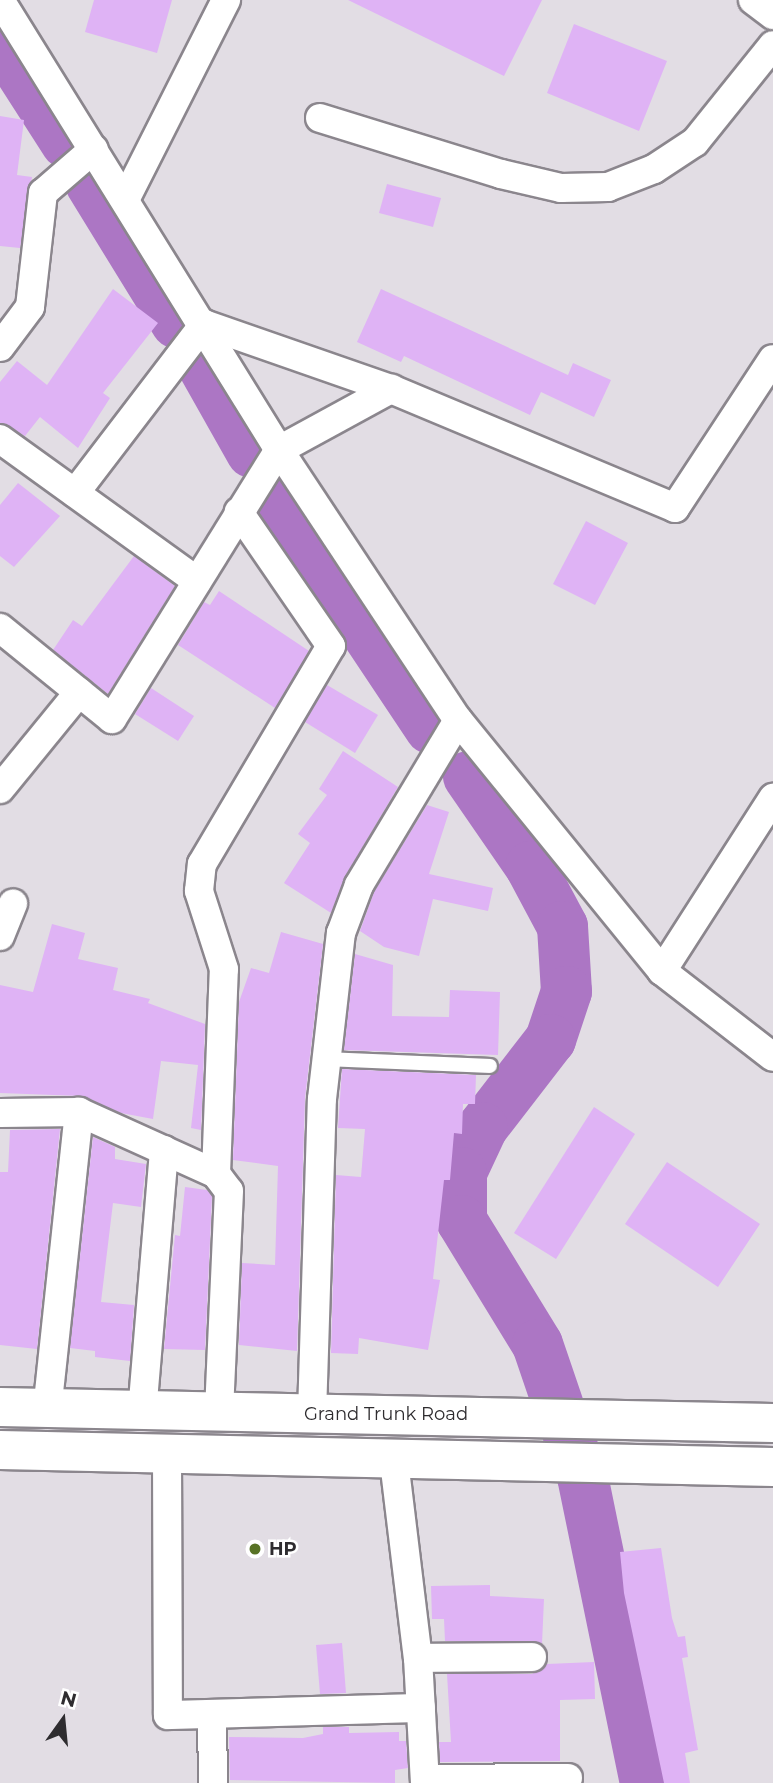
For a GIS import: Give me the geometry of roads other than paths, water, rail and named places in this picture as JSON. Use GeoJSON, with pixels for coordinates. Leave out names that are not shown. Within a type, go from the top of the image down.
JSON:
{"type":"FeatureCollection","features":[{"type":"Feature","properties":{"kind":"main road","name":"Grand Trunk Road"},"geometry":{"type":"LineString","coordinates":[[0,1407],[142,1413],[650,1418],[769,1416]]}},
{"type":"Feature","properties":{"kind":"main road"},"geometry":{"type":"LineString","coordinates":[[0,1450],[394,1461],[525,1459],[773,1467]]}},
{"type":"Feature","properties":{"kind":"street"},"geometry":{"type":"LineString","coordinates":[[126,198],[226,0]]}},
{"type":"Feature","properties":{"kind":"street"},"geometry":{"type":"LineString","coordinates":[[753,0],[773,15]]}},
{"type":"Feature","properties":{"kind":"street"},"geometry":{"type":"LineString","coordinates":[[0,1],[126,198],[279,450],[458,720],[662,971],[773,1057]]}},
{"type":"Feature","properties":{"kind":"street"},"geometry":{"type":"LineString","coordinates":[[320,118],[501,174],[561,187],[608,187],[654,169],[695,142],[773,45]]}},
{"type":"Feature","properties":{"kind":"street"},"geometry":{"type":"LineString","coordinates":[[0,347],[30,307],[43,193],[94,149]]}},
{"type":"Feature","properties":{"kind":"street"},"geometry":{"type":"LineString","coordinates":[[204,324],[391,389],[675,508],[773,359]]}},
{"type":"Feature","properties":{"kind":"street"},"geometry":{"type":"LineString","coordinates":[[75,493],[204,324]]}},
{"type":"Feature","properties":{"kind":"street"},"geometry":{"type":"LineString","coordinates":[[0,628],[112,719],[279,450],[391,389]]}},
{"type":"Feature","properties":{"kind":"street"},"geometry":{"type":"LineString","coordinates":[[0,439],[197,581]]}},
{"type":"Feature","properties":{"kind":"street"},"geometry":{"type":"LineString","coordinates":[[216,1174],[224,969],[199,891],[202,864],[331,646],[239,512]]}},
{"type":"Feature","properties":{"kind":"street"},"geometry":{"type":"LineString","coordinates":[[0,789],[79,692]]}},
{"type":"Feature","properties":{"kind":"street"},"geometry":{"type":"LineString","coordinates":[[312,1413],[326,1059],[341,933],[348,909],[458,720]]}},
{"type":"Feature","properties":{"kind":"street"},"geometry":{"type":"LineString","coordinates":[[662,971],[773,798]]}},
{"type":"Feature","properties":{"kind":"street"},"geometry":{"type":"LineString","coordinates":[[0,936],[13,904]]}},
{"type":"Feature","properties":{"kind":"street"},"geometry":{"type":"LineString","coordinates":[[0,1113],[79,1112],[216,1174],[229,1191],[219,1412]]}},
{"type":"Feature","properties":{"kind":"street"},"geometry":{"type":"LineString","coordinates":[[47,1411],[79,1112]]}},
{"type":"Feature","properties":{"kind":"street"},"geometry":{"type":"LineString","coordinates":[[142,1413],[164,1150]]}},
{"type":"Feature","properties":{"kind":"street"},"geometry":{"type":"LineString","coordinates":[[167,1455],[168,1715],[421,1708]]}},
{"type":"Feature","properties":{"kind":"street"},"geometry":{"type":"LineString","coordinates":[[394,1461],[418,1658],[425,1781],[568,1778]]}},
{"type":"Feature","properties":{"kind":"street"},"geometry":{"type":"LineString","coordinates":[[418,1658],[533,1657]]}},
{"type":"Feature","properties":{"kind":"street"},"geometry":{"type":"LineString","coordinates":[[212,1714],[213,1783]]}},
{"type":"Feature","properties":{"kind":"lane"},"geometry":{"type":"LineString","coordinates":[[326,1059],[490,1066]]}},
{"type":"Feature","properties":{"kind":"waterway"},"geometry":{"type":"LineString","coordinates":[[0,40],[66,143]]}},
{"type":"Feature","properties":{"kind":"waterway"},"geometry":{"type":"LineString","coordinates":[[90,183],[176,323]]}},
{"type":"Feature","properties":{"kind":"waterway"},"geometry":{"type":"LineString","coordinates":[[197,356],[251,452]]}},
{"type":"Feature","properties":{"kind":"waterway"},"geometry":{"type":"LineString","coordinates":[[275,496],[430,728]]}},
{"type":"Feature","properties":{"kind":"waterway"},"geometry":{"type":"LineString","coordinates":[[468,776],[530,866],[562,926],[566,991],[550,1039],[482,1127],[461,1172],[461,1220],[537,1344],[582,1476],[645,1783]]}},
{"type":"Feature","properties":{"kind":"place","name":"HP"},"geometry":{"type":"Point","coordinates":[255,1549]}}]}
